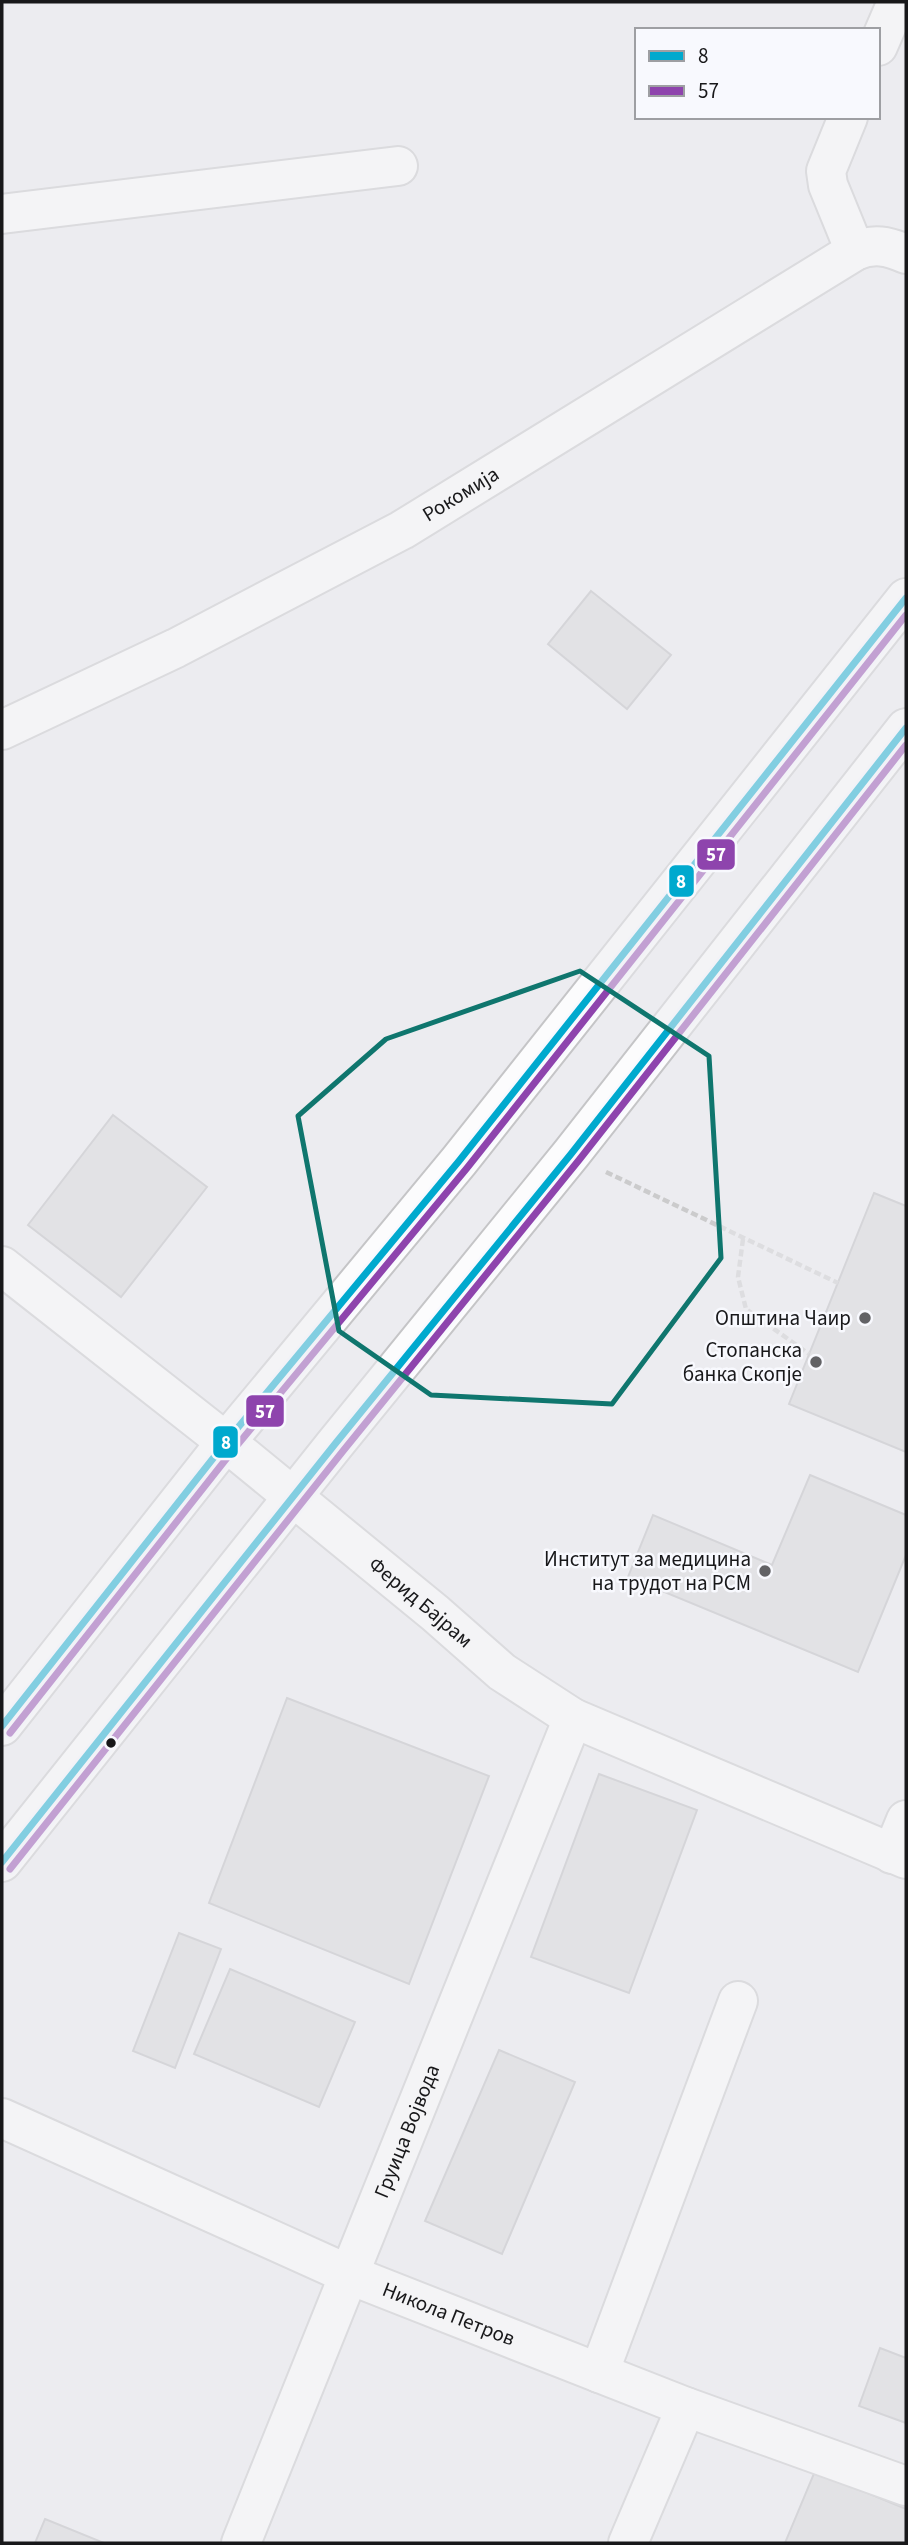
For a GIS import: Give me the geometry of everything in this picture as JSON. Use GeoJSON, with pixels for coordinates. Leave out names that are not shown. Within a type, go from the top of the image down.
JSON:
{"type":"FeatureCollection","features":[{"type":"Feature","properties":{"kind":"street"},"geometry":{"type":"LineString","coordinates":[[880,41],[897,2]]}},
{"type":"Feature","properties":{"kind":"street"},"geometry":{"type":"LineString","coordinates":[[847,119],[827,171],[828,185],[855,251]]}},
{"type":"Feature","properties":{"kind":"street"},"geometry":{"type":"LineString","coordinates":[[2,214],[398,166]]}},
{"type":"Feature","properties":{"kind":"street","name":"Рокомија"},"geometry":{"type":"LineString","coordinates":[[2,730],[176,648],[402,530],[855,251],[880,245],[906,254]]}},
{"type":"Feature","properties":{"kind":"street"},"geometry":{"type":"LineString","coordinates":[[2,1726],[226,1442],[459,1161],[906,598]]}},
{"type":"Feature","properties":{"kind":"street"},"geometry":{"type":"LineString","coordinates":[[2,1862],[571,1154],[906,728]]}},
{"type":"Feature","properties":{"kind":"street","name":"Ферид Бајрам"},"geometry":{"type":"LineString","coordinates":[[2,1266],[226,1442],[435,1613],[502,1672],[573,1718],[902,1844]]}},
{"type":"Feature","properties":{"kind":"street","name":"Груица Војвода"},"geometry":{"type":"LineString","coordinates":[[242,2543],[573,1718]]}},
{"type":"Feature","properties":{"kind":"street"},"geometry":{"type":"LineString","coordinates":[[599,2373],[738,2001]]}},
{"type":"Feature","properties":{"kind":"street","name":"Никола Петров"},"geometry":{"type":"LineString","coordinates":[[2,2118],[350,2275],[686,2407],[906,2486]]}},
{"type":"Feature","properties":{"kind":"street"},"geometry":{"type":"LineString","coordinates":[[628,2543],[686,2407]]}},
{"type":"Feature","properties":{"kind":"path"},"geometry":{"type":"LineString","coordinates":[[571,1154],[838,1283]]}},
{"type":"Feature","properties":{"kind":"path"},"geometry":{"type":"LineString","coordinates":[[743,1239],[738,1277],[746,1309],[809,1354]]}},
{"type":"Feature","properties":{"kind":"highlighted area"},"geometry":{"type":"Polygon","coordinates":[[[580,971],[709,1056],[721,1258],[612,1404],[431,1395],[339,1331],[298,1116],[386,1039],[580,971]]]}},
{"type":"Feature","properties":{"kind":"building"},"geometry":{"type":"Polygon","coordinates":[[[591,591],[671,655],[627,709],[548,644],[591,591]]]}},
{"type":"Feature","properties":{"kind":"building"},"geometry":{"type":"Polygon","coordinates":[[[113,1115],[207,1187],[121,1297],[28,1225],[113,1115]]]}},
{"type":"Feature","properties":{"kind":"building","name":"Општина Чаир"},"geometry":{"type":"Polygon","coordinates":[[[874,1193],[906,1206],[906,1452],[789,1404],[874,1193]]]}},
{"type":"Feature","properties":{"kind":"building","name":"Институт за медицина на трудот на РСМ"},"geometry":{"type":"Polygon","coordinates":[[[810,1475],[906,1515],[906,1555],[858,1672],[628,1577],[653,1515],[772,1565],[810,1475]]]}},
{"type":"Feature","properties":{"kind":"building"},"geometry":{"type":"Polygon","coordinates":[[[287,1698],[489,1776],[409,1984],[209,1903],[287,1698]]]}},
{"type":"Feature","properties":{"kind":"building"},"geometry":{"type":"Polygon","coordinates":[[[599,1774],[697,1810],[629,1993],[531,1957],[599,1774]]]}},
{"type":"Feature","properties":{"kind":"building"},"geometry":{"type":"Polygon","coordinates":[[[179,1933],[221,1949],[175,2068],[133,2051],[179,1933]]]}},
{"type":"Feature","properties":{"kind":"building"},"geometry":{"type":"Polygon","coordinates":[[[230,1969],[355,2022],[319,2107],[194,2054],[230,1969]]]}},
{"type":"Feature","properties":{"kind":"building"},"geometry":{"type":"Polygon","coordinates":[[[499,2050],[575,2082],[502,2254],[425,2221],[499,2050]]]}},
{"type":"Feature","properties":{"kind":"building"},"geometry":{"type":"Polygon","coordinates":[[[880,2348],[906,2358],[906,2423],[859,2406],[880,2348]]]}},
{"type":"Feature","properties":{"kind":"building"},"geometry":{"type":"Polygon","coordinates":[[[815,2471],[906,2509],[906,2543],[785,2543],[815,2471]]]}},
{"type":"Feature","properties":{"kind":"building"},"geometry":{"type":"Polygon","coordinates":[[[45,2519],[104,2543],[35,2543],[45,2519]]]}},
{"type":"Feature","properties":{"kind":"transit line","name":"8"},"geometry":{"type":"LineString","coordinates":[[2,1726],[226,1442],[459,1161],[906,598]]}},
{"type":"Feature","properties":{"kind":"transit line","name":"57"},"geometry":{"type":"LineString","coordinates":[[10,1733],[234,1449],[467,1168],[906,615]]}},
{"type":"Feature","properties":{"kind":"transit line","name":"8"},"geometry":{"type":"LineString","coordinates":[[2,1862],[335,1444],[571,1154],[906,728]]}},
{"type":"Feature","properties":{"kind":"transit line","name":"57"},"geometry":{"type":"LineString","coordinates":[[10,1869],[579,1160],[906,745]]}},
{"type":"Feature","properties":{"kind":"place","name":"Општина Чаир"},"geometry":{"type":"Point","coordinates":[865,1318]}},
{"type":"Feature","properties":{"kind":"place","name":"Стопанска банка Скопје"},"geometry":{"type":"Point","coordinates":[816,1362]}},
{"type":"Feature","properties":{"kind":"place","name":"Институт за медицина на трудот на РСМ"},"geometry":{"type":"Point","coordinates":[765,1571]}}]}
